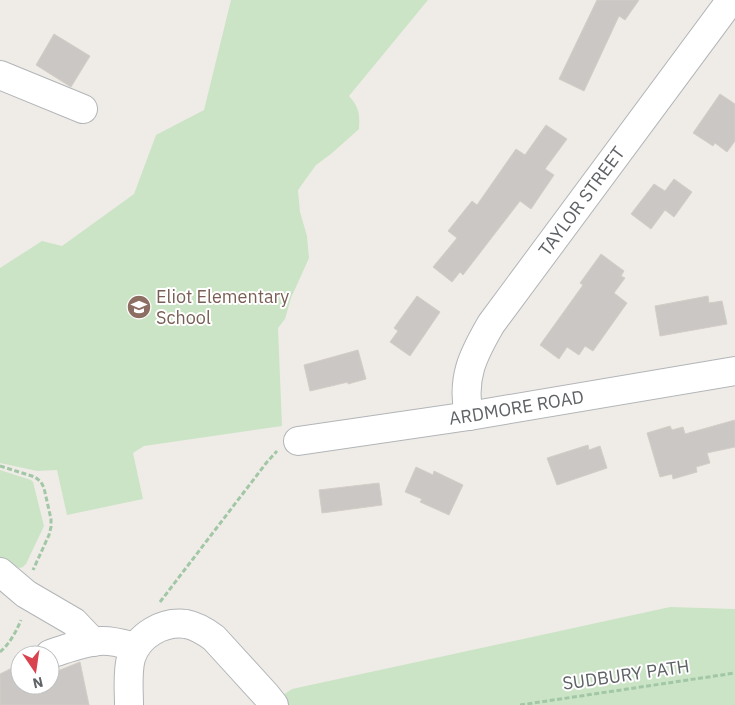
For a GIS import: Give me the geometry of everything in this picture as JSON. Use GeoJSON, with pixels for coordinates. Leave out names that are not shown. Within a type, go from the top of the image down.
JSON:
{"type":"FeatureCollection","features":[{"type":"Feature","properties":{"kind":"street","name":"TAYLOR STREET"},"geometry":{"type":"LineString","coordinates":[[469,416],[466,386],[469,369],[482,338],[731,0]]}},
{"type":"Feature","properties":{"kind":"street"},"geometry":{"type":"LineString","coordinates":[[0,75],[83,109]]}},
{"type":"Feature","properties":{"kind":"street","name":"ARDMORE ROAD"},"geometry":{"type":"LineString","coordinates":[[298,441],[469,416],[735,371]]}},
{"type":"Feature","properties":{"kind":"street"},"geometry":{"type":"LineString","coordinates":[[0,572],[26,594],[74,622],[93,642]]}},
{"type":"Feature","properties":{"kind":"street"},"geometry":{"type":"LineString","coordinates":[[129,705],[129,669],[136,647],[144,637],[155,629],[187,624],[206,632],[214,638],[274,705]]}},
{"type":"Feature","properties":{"kind":"street"},"geometry":{"type":"LineString","coordinates":[[60,651],[93,642],[111,641],[136,647]]}},
{"type":"Feature","properties":{"kind":"path"},"geometry":{"type":"LineString","coordinates":[[157,606],[267,462],[287,444],[298,441]]}},
{"type":"Feature","properties":{"kind":"path"},"geometry":{"type":"LineString","coordinates":[[0,466],[31,475],[41,482],[51,519],[49,534],[34,566],[21,622],[11,641],[0,652]]}},
{"type":"Feature","properties":{"kind":"path","name":"SUDBURY PATH"},"geometry":{"type":"LineString","coordinates":[[520,705],[735,673]]}},
{"type":"Feature","properties":{"kind":"green space"},"geometry":{"type":"Polygon","coordinates":[[[231,0],[428,0],[349,96],[358,111],[359,129],[316,165],[298,190],[300,212],[307,236],[309,258],[291,298],[285,319],[278,328],[282,426],[144,446],[133,453],[143,499],[67,515],[57,470],[37,471],[0,463],[0,268],[42,241],[62,246],[134,194],[156,135],[204,110],[231,0]]]}},
{"type":"Feature","properties":{"kind":"green space"},"geometry":{"type":"Polygon","coordinates":[[[0,470],[33,482],[44,526],[26,564],[20,568],[0,562],[0,470]]]}},
{"type":"Feature","properties":{"kind":"green space"},"geometry":{"type":"Polygon","coordinates":[[[670,607],[735,609],[735,705],[268,705],[292,689],[670,607]]]}},
{"type":"Feature","properties":{"kind":"building"},"geometry":{"type":"Polygon","coordinates":[[[597,0],[639,0],[625,20],[619,16],[584,91],[559,79],[597,0]]]}},
{"type":"Feature","properties":{"kind":"building"},"geometry":{"type":"Polygon","coordinates":[[[54,34],[90,56],[71,87],[36,65],[54,34]]]}},
{"type":"Feature","properties":{"kind":"building"},"geometry":{"type":"Polygon","coordinates":[[[720,94],[735,104],[735,141],[727,152],[715,143],[713,146],[693,133],[720,94]]]}},
{"type":"Feature","properties":{"kind":"building"},"geometry":{"type":"Polygon","coordinates":[[[546,125],[567,139],[545,169],[554,175],[531,209],[520,201],[463,275],[460,272],[452,282],[433,267],[457,238],[448,231],[472,201],[477,205],[516,149],[525,155],[546,125]]]}},
{"type":"Feature","properties":{"kind":"building"},"geometry":{"type":"Polygon","coordinates":[[[674,179],[692,192],[674,217],[665,210],[651,229],[631,214],[654,184],[665,191],[674,179]]]}},
{"type":"Feature","properties":{"kind":"building"},"geometry":{"type":"Polygon","coordinates":[[[601,254],[624,271],[621,276],[625,278],[614,293],[627,303],[593,351],[585,346],[579,355],[567,347],[559,359],[540,345],[583,285],[580,283],[601,254]]]}},
{"type":"Feature","properties":{"kind":"building"},"geometry":{"type":"Polygon","coordinates":[[[417,296],[440,312],[410,356],[390,342],[398,331],[394,328],[417,296]]]}},
{"type":"Feature","properties":{"kind":"building"},"geometry":{"type":"Polygon","coordinates":[[[708,296],[709,303],[722,301],[727,324],[660,336],[655,306],[708,296]]]}},
{"type":"Feature","properties":{"kind":"building"},"geometry":{"type":"Polygon","coordinates":[[[358,350],[366,379],[310,391],[304,365],[358,350]]]}},
{"type":"Feature","properties":{"kind":"building"},"geometry":{"type":"Polygon","coordinates":[[[735,420],[735,447],[707,453],[710,463],[696,467],[697,472],[673,479],[672,474],[660,477],[647,433],[670,426],[672,430],[683,427],[685,434],[735,420]]]}},
{"type":"Feature","properties":{"kind":"building"},"geometry":{"type":"Polygon","coordinates":[[[588,445],[589,450],[600,446],[607,468],[557,485],[547,458],[588,445]]]}},
{"type":"Feature","properties":{"kind":"building"},"geometry":{"type":"Polygon","coordinates":[[[416,467],[433,475],[434,471],[463,485],[449,515],[420,502],[422,499],[405,492],[416,467]]]}},
{"type":"Feature","properties":{"kind":"building"},"geometry":{"type":"Polygon","coordinates":[[[379,483],[382,505],[322,513],[319,490],[379,483]]]}},
{"type":"Feature","properties":{"kind":"building"},"geometry":{"type":"Polygon","coordinates":[[[80,662],[89,705],[0,705],[0,674],[10,669],[10,695],[60,695],[60,670],[80,662]]]}},
{"type":"Feature","properties":{"kind":"place","name":"Eliot Elementary School"},"geometry":{"type":"Point","coordinates":[139,307]}}]}
